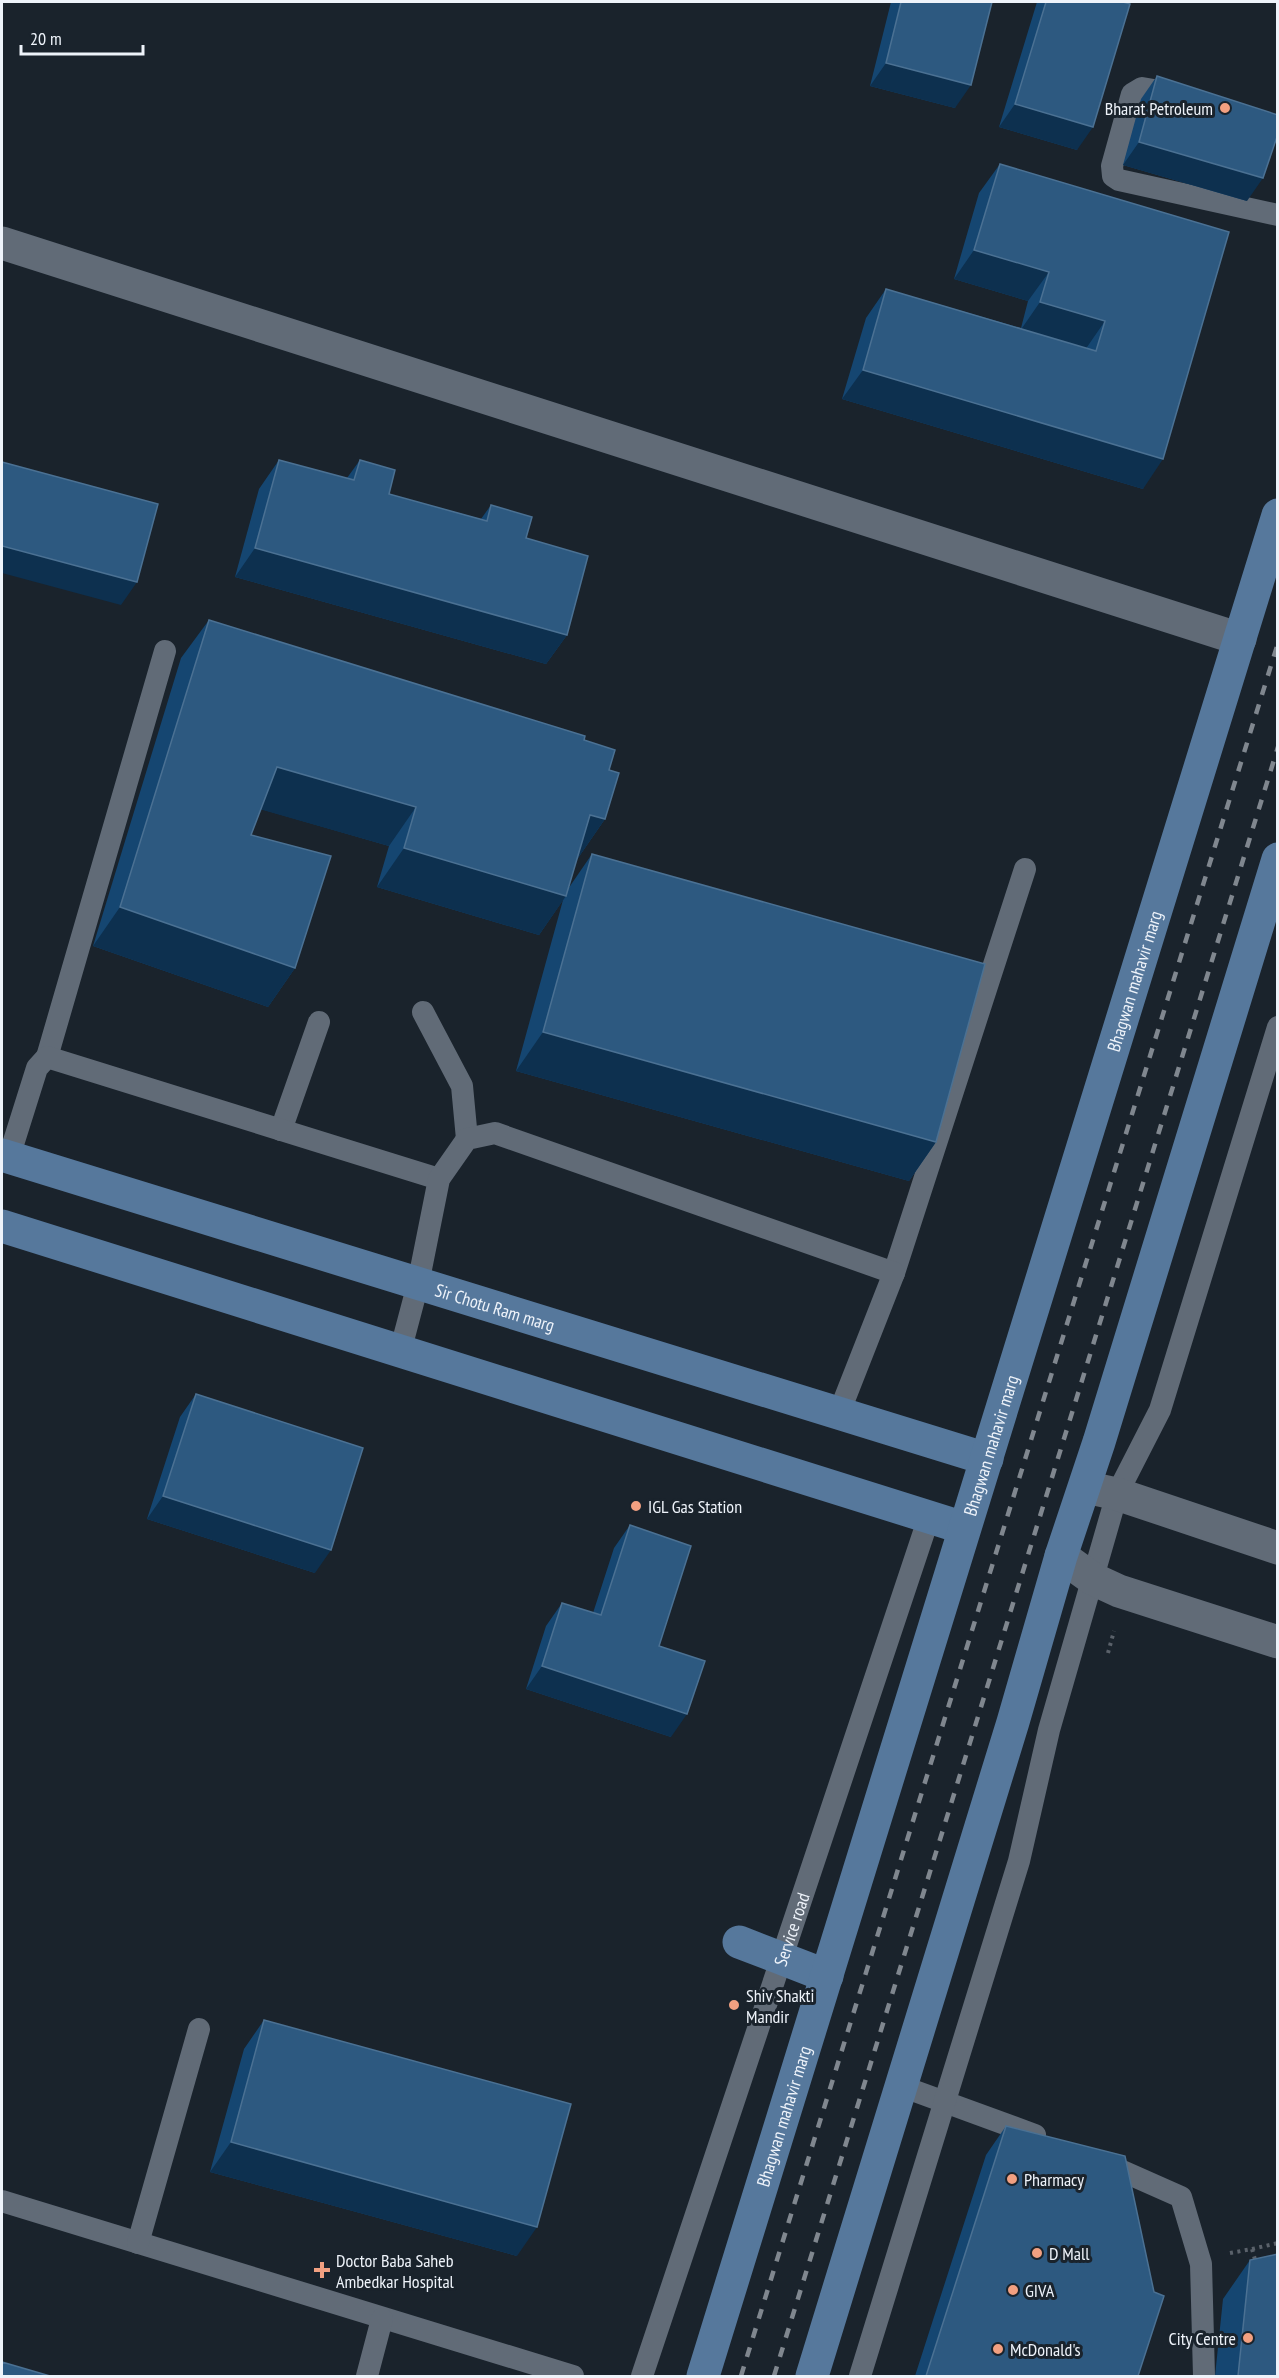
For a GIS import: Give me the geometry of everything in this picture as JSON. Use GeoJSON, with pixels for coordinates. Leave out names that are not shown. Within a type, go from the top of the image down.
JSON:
{"type":"FeatureCollection","features":[{"type":"Feature","properties":{"kind":"main road","name":"Bhagwan mahavir marg"},"geometry":{"type":"LineString","coordinates":[[703,2376],[1278,515]]}},
{"type":"Feature","properties":{"kind":"main road"},"geometry":{"type":"LineString","coordinates":[[812,2376],[1013,1722],[1060,1556],[1085,1487],[1278,859]]}},
{"type":"Feature","properties":{"kind":"main road","name":"Sir Chotu Ram marg"},"geometry":{"type":"LineString","coordinates":[[5,1156],[987,1459]]}},
{"type":"Feature","properties":{"kind":"main road"},"geometry":{"type":"LineString","coordinates":[[2,1226],[964,1528]]}},
{"type":"Feature","properties":{"kind":"main road"},"geometry":{"type":"LineString","coordinates":[[739,1942],[827,1976]]}},
{"type":"Feature","properties":{"kind":"street"},"geometry":{"type":"LineString","coordinates":[[2,243],[1240,639]]}},
{"type":"Feature","properties":{"kind":"street"},"geometry":{"type":"LineString","coordinates":[[1085,1487],[1117,1494],[1278,1548]]}},
{"type":"Feature","properties":{"kind":"street"},"geometry":{"type":"LineString","coordinates":[[1060,1556],[1093,1579],[1119,1591],[1278,1642]]}},
{"type":"Feature","properties":{"kind":"lane"},"geometry":{"type":"LineString","coordinates":[[1198,99],[1153,88],[1142,88],[1132,94],[1112,166],[1113,176],[1119,180],[1278,215]]}},
{"type":"Feature","properties":{"kind":"lane"},"geometry":{"type":"LineString","coordinates":[[5,1156],[37,1068],[47,1057],[165,651]]}},
{"type":"Feature","properties":{"kind":"lane"},"geometry":{"type":"LineString","coordinates":[[839,1413],[894,1273],[1025,869]]}},
{"type":"Feature","properties":{"kind":"lane"},"geometry":{"type":"LineString","coordinates":[[400,1352],[418,1284],[440,1179],[467,1139],[462,1086],[423,1011]]}},
{"type":"Feature","properties":{"kind":"lane"},"geometry":{"type":"LineString","coordinates":[[281,1130],[319,1022]]}},
{"type":"Feature","properties":{"kind":"lane"},"geometry":{"type":"LineString","coordinates":[[860,2376],[1019,1861],[1049,1730],[1117,1494],[1160,1410],[1278,1027]]}},
{"type":"Feature","properties":{"kind":"lane"},"geometry":{"type":"LineString","coordinates":[[47,1057],[440,1179]]}},
{"type":"Feature","properties":{"kind":"lane"},"geometry":{"type":"LineString","coordinates":[[467,1139],[495,1133],[894,1273]]}},
{"type":"Feature","properties":{"kind":"lane","name":"Service road"},"geometry":{"type":"LineString","coordinates":[[642,2376],[929,1516]]}},
{"type":"Feature","properties":{"kind":"lane"},"geometry":{"type":"LineString","coordinates":[[138,2243],[199,2029]]}},
{"type":"Feature","properties":{"kind":"lane"},"geometry":{"type":"LineString","coordinates":[[902,2086],[944,2104],[1069,2148],[1181,2197],[1200,2259],[1204,2376]]}},
{"type":"Feature","properties":{"kind":"lane"},"geometry":{"type":"LineString","coordinates":[[2,2201],[573,2376]]}},
{"type":"Feature","properties":{"kind":"lane"},"geometry":{"type":"LineString","coordinates":[[367,2376],[382,2319]]}},
{"type":"Feature","properties":{"kind":"path"},"geometry":{"type":"LineString","coordinates":[[1200,2259],[1278,2243]]}},
{"type":"Feature","properties":{"kind":"path"},"geometry":{"type":"LineString","coordinates":[[1252,2249],[1257,2269]]}},
{"type":"Feature","properties":{"kind":"building"},"geometry":{"type":"Polygon","coordinates":[[[901,2],[992,2],[971,85],[886,63],[901,2]]]}},
{"type":"Feature","properties":{"kind":"building"},"geometry":{"type":"Polygon","coordinates":[[[1046,2],[1123,2],[1130,4],[1093,127],[1015,104],[1046,2]]]}},
{"type":"Feature","properties":{"kind":"building"},"geometry":{"type":"Polygon","coordinates":[[[1157,76],[1278,115],[1278,134],[1263,178],[1139,142],[1157,76]]]}},
{"type":"Feature","properties":{"kind":"building"},"geometry":{"type":"Polygon","coordinates":[[[1000,164],[1229,232],[1163,459],[863,370],[886,289],[1096,351],[1105,321],[1040,302],[1049,272],[974,250],[1000,164]]]}},
{"type":"Feature","properties":{"kind":"building"},"geometry":{"type":"Polygon","coordinates":[[[279,460],[354,480],[360,460],[395,470],[389,494],[487,521],[491,505],[532,517],[526,538],[588,556],[567,635],[255,548],[279,460]]]}},
{"type":"Feature","properties":{"kind":"building"},"geometry":{"type":"Polygon","coordinates":[[[2,462],[158,504],[137,582],[2,546],[2,462]]]}},
{"type":"Feature","properties":{"kind":"building"},"geometry":{"type":"Polygon","coordinates":[[[209,620],[585,736],[584,740],[615,750],[609,770],[619,773],[605,819],[590,815],[566,896],[404,848],[416,807],[277,767],[251,835],[331,856],[295,968],[120,907],[209,620]]]}},
{"type":"Feature","properties":{"kind":"building"},"geometry":{"type":"Polygon","coordinates":[[[592,854],[985,964],[936,1142],[543,1032],[592,854]]]}},
{"type":"Feature","properties":{"kind":"building"},"geometry":{"type":"Polygon","coordinates":[[[196,1394],[363,1448],[331,1550],[163,1496],[196,1394]]]}},
{"type":"Feature","properties":{"kind":"building"},"geometry":{"type":"Polygon","coordinates":[[[630,1525],[691,1546],[659,1646],[705,1661],[687,1714],[542,1666],[562,1603],[601,1615],[630,1525]]]}},
{"type":"Feature","properties":{"kind":"building"},"geometry":{"type":"Polygon","coordinates":[[[264,2020],[571,2104],[537,2227],[231,2142],[264,2020]]]}},
{"type":"Feature","properties":{"kind":"building","name":"D Mall"},"geometry":{"type":"Polygon","coordinates":[[[1006,2126],[1125,2156],[1154,2292],[1164,2296],[1138,2376],[926,2376],[1006,2126]]]}},
{"type":"Feature","properties":{"kind":"building","name":"City Centre"},"geometry":{"type":"Polygon","coordinates":[[[1278,2254],[1278,2376],[1238,2376],[1250,2260],[1278,2254]]]}},
{"type":"Feature","properties":{"kind":"building"},"geometry":{"type":"Polygon","coordinates":[[[2,2362],[50,2376],[2,2376],[2,2362]]]}},
{"type":"Feature","properties":{"kind":"railway"},"geometry":{"type":"LineString","coordinates":[[741,2376],[1278,643]]}},
{"type":"Feature","properties":{"kind":"railway"},"geometry":{"type":"LineString","coordinates":[[774,2376],[1278,747]]}},
{"type":"Feature","properties":{"kind":"place","name":"Bharat Petroleum"},"geometry":{"type":"Point","coordinates":[1225,108]}},
{"type":"Feature","properties":{"kind":"place","name":"IGL Gas Station"},"geometry":{"type":"Point","coordinates":[636,1506]}},
{"type":"Feature","properties":{"kind":"place","name":"Shiv Shakti Mandir"},"geometry":{"type":"Point","coordinates":[734,2005]}},
{"type":"Feature","properties":{"kind":"place","name":"Pharmacy"},"geometry":{"type":"Point","coordinates":[1012,2179]}},
{"type":"Feature","properties":{"kind":"place","name":"D Mall"},"geometry":{"type":"Point","coordinates":[1037,2253]}},
{"type":"Feature","properties":{"kind":"place","name":"Doctor Baba Saheb Ambedkar Hospital"},"geometry":{"type":"Point","coordinates":[322,2270]}},
{"type":"Feature","properties":{"kind":"place","name":"GIVA"},"geometry":{"type":"Point","coordinates":[1013,2290]}},
{"type":"Feature","properties":{"kind":"place","name":"City Centre"},"geometry":{"type":"Point","coordinates":[1248,2338]}},
{"type":"Feature","properties":{"kind":"place","name":"McDonald's"},"geometry":{"type":"Point","coordinates":[998,2349]}}]}
